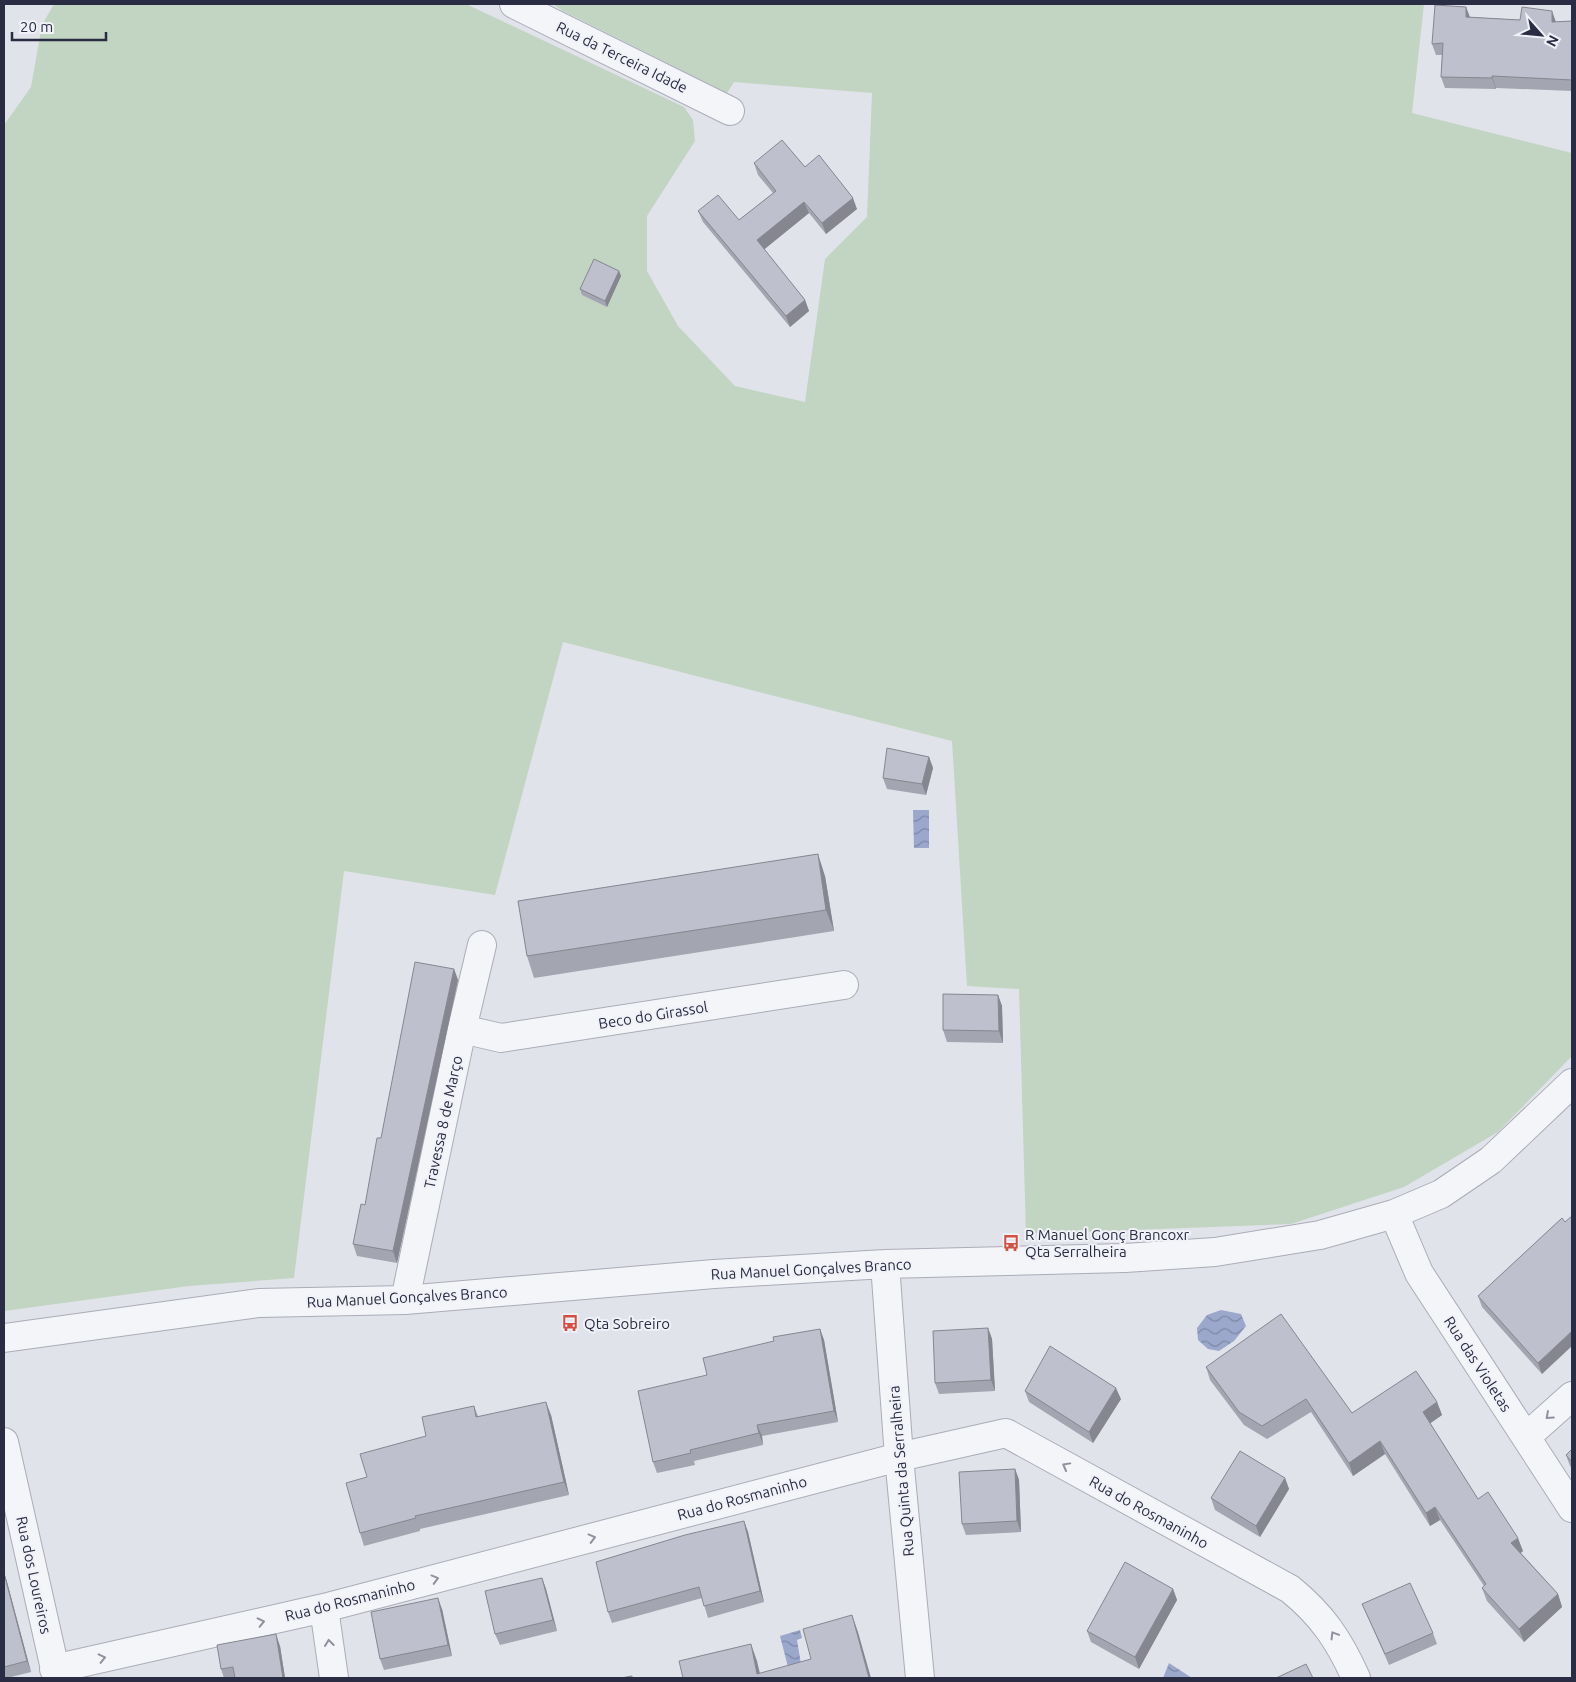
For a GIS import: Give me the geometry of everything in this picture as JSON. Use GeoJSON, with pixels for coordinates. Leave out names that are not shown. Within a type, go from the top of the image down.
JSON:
{"type":"FeatureCollection","features":[{"type":"Feature","properties":{"kind":"street","name":"Rua da Terceira Idade"},"geometry":{"type":"LineString","coordinates":[[514,4],[730,111]]}},
{"type":"Feature","properties":{"kind":"street","name":"Travessa 8 de Março"},"geometry":{"type":"LineString","coordinates":[[405,1300],[462,1030],[482,945]]}},
{"type":"Feature","properties":{"kind":"street","name":"Beco do Girassol"},"geometry":{"type":"LineString","coordinates":[[462,1030],[501,1038],[844,985]]}},
{"type":"Feature","properties":{"kind":"street","name":"Rua Manuel Gonçalves Branco"},"geometry":{"type":"LineString","coordinates":[[4,1338],[259,1303],[405,1300],[714,1274],[885,1264],[1126,1258],[1215,1252],[1320,1235],[1394,1214],[1441,1194],[1491,1160],[1572,1084]]}},
{"type":"Feature","properties":{"kind":"street","name":"Rua das Violetas"},"geometry":{"type":"LineString","coordinates":[[1394,1214],[1419,1273],[1572,1508]]}},
{"type":"Feature","properties":{"kind":"street","name":"Rua Quinta da Serralheira"},"geometry":{"type":"LineString","coordinates":[[885,1264],[899,1457],[920,1678]]}},
{"type":"Feature","properties":{"kind":"street"},"geometry":{"type":"LineString","coordinates":[[1526,1438],[1572,1396]]}},
{"type":"Feature","properties":{"kind":"street","name":"Rua do Rosmaninho"},"geometry":{"type":"LineString","coordinates":[[56,1674],[324,1608],[899,1457],[1006,1433],[1290,1589],[1313,1608],[1330,1629],[1356,1678]]}},
{"type":"Feature","properties":{"kind":"street","name":"Rua dos Loureiros"},"geometry":{"type":"LineString","coordinates":[[4,1442],[11,1503],[56,1674]]}},
{"type":"Feature","properties":{"kind":"street"},"geometry":{"type":"LineString","coordinates":[[324,1608],[334,1678]]}},
{"type":"Feature","properties":{"kind":"green space"},"geometry":{"type":"Polygon","coordinates":[[[54,4],[466,4],[684,107],[693,120],[695,141],[647,216],[647,271],[678,326],[735,386],[805,402],[825,259],[867,217],[872,93],[734,82],[727,93],[563,11],[553,4],[1424,4],[1412,113],[1572,153],[1572,1056],[1498,1132],[1404,1187],[1291,1224],[1026,1234],[1019,989],[967,986],[952,741],[563,642],[495,895],[344,871],[294,1278],[189,1286],[4,1311],[4,125],[31,87],[42,25],[54,4]]]}},
{"type":"Feature","properties":{"kind":"water"},"geometry":{"type":"Polygon","coordinates":[[[913,810],[929,810],[929,848],[914,848],[913,810]]]}},
{"type":"Feature","properties":{"kind":"water"},"geometry":{"type":"Polygon","coordinates":[[[1221,1310],[1241,1314],[1246,1326],[1234,1341],[1219,1351],[1208,1349],[1198,1340],[1197,1328],[1207,1315],[1221,1310]]]}},
{"type":"Feature","properties":{"kind":"water"},"geometry":{"type":"Polygon","coordinates":[[[800,1630],[802,1638],[797,1640],[801,1664],[788,1667],[780,1636],[800,1630]]]}},
{"type":"Feature","properties":{"kind":"water"},"geometry":{"type":"Polygon","coordinates":[[[1169,1663],[1192,1678],[1163,1678],[1169,1663]]]}},
{"type":"Feature","properties":{"kind":"building"},"geometry":{"type":"Polygon","coordinates":[[[1435,5],[1466,7],[1466,17],[1520,20],[1522,7],[1552,11],[1552,22],[1572,21],[1572,80],[1492,76],[1492,78],[1441,77],[1443,43],[1432,44],[1435,5]]]}},
{"type":"Feature","properties":{"kind":"building"},"geometry":{"type":"Polygon","coordinates":[[[782,140],[805,167],[819,155],[853,198],[822,223],[804,202],[757,240],[805,300],[786,316],[698,211],[718,195],[739,220],[776,191],[754,163],[782,140]]]}},
{"type":"Feature","properties":{"kind":"building"},"geometry":{"type":"Polygon","coordinates":[[[594,259],[619,271],[605,301],[580,289],[594,259]]]}},
{"type":"Feature","properties":{"kind":"building"},"geometry":{"type":"Polygon","coordinates":[[[887,748],[929,757],[922,784],[883,778],[887,748]]]}},
{"type":"Feature","properties":{"kind":"building"},"geometry":{"type":"Polygon","coordinates":[[[818,854],[826,910],[527,956],[518,901],[818,854]]]}},
{"type":"Feature","properties":{"kind":"building"},"geometry":{"type":"Polygon","coordinates":[[[415,962],[454,969],[393,1251],[353,1244],[361,1204],[365,1205],[377,1138],[381,1138],[415,962]]]}},
{"type":"Feature","properties":{"kind":"building"},"geometry":{"type":"Polygon","coordinates":[[[943,994],[998,995],[999,1031],[943,1030],[943,994]]]}},
{"type":"Feature","properties":{"kind":"building"},"geometry":{"type":"Polygon","coordinates":[[[1572,1216],[1572,1331],[1538,1363],[1478,1296],[1562,1218],[1565,1222],[1572,1216]]]}},
{"type":"Feature","properties":{"kind":"building"},"geometry":{"type":"Polygon","coordinates":[[[1281,1314],[1352,1413],[1416,1371],[1437,1402],[1423,1412],[1478,1499],[1488,1492],[1518,1538],[1511,1543],[1558,1594],[1519,1629],[1482,1588],[1486,1584],[1435,1507],[1426,1513],[1380,1441],[1349,1463],[1306,1399],[1262,1426],[1239,1412],[1206,1367],[1281,1314]]]}},
{"type":"Feature","properties":{"kind":"building"},"geometry":{"type":"Polygon","coordinates":[[[988,1328],[991,1380],[935,1383],[933,1331],[988,1328]]]}},
{"type":"Feature","properties":{"kind":"building"},"geometry":{"type":"Polygon","coordinates":[[[820,1329],[834,1411],[757,1425],[759,1433],[690,1450],[691,1453],[653,1462],[638,1391],[707,1375],[703,1358],[774,1341],[773,1337],[820,1329]]]}},
{"type":"Feature","properties":{"kind":"building"},"geometry":{"type":"Polygon","coordinates":[[[1050,1346],[1116,1388],[1089,1432],[1025,1391],[1050,1346]]]}},
{"type":"Feature","properties":{"kind":"building"},"geometry":{"type":"Polygon","coordinates":[[[546,1402],[564,1482],[415,1516],[416,1518],[360,1533],[346,1483],[367,1477],[360,1454],[426,1436],[422,1417],[474,1406],[476,1417],[546,1402]]]}},
{"type":"Feature","properties":{"kind":"building"},"geometry":{"type":"Polygon","coordinates":[[[1572,1449],[1572,1462],[1566,1455],[1572,1449]]]}},
{"type":"Feature","properties":{"kind":"building"},"geometry":{"type":"Polygon","coordinates":[[[1240,1451],[1285,1478],[1256,1526],[1211,1498],[1240,1451]]]}},
{"type":"Feature","properties":{"kind":"building"},"geometry":{"type":"Polygon","coordinates":[[[1015,1469],[1017,1521],[962,1524],[959,1472],[1015,1469]]]}},
{"type":"Feature","properties":{"kind":"building"},"geometry":{"type":"Polygon","coordinates":[[[744,1521],[760,1591],[704,1606],[699,1587],[608,1612],[596,1562],[685,1535],[744,1521]]]}},
{"type":"Feature","properties":{"kind":"building"},"geometry":{"type":"Polygon","coordinates":[[[1125,1562],[1173,1589],[1135,1657],[1087,1631],[1125,1562]]]}},
{"type":"Feature","properties":{"kind":"building"},"geometry":{"type":"Polygon","coordinates":[[[4,1573],[27,1661],[4,1667],[4,1573]]]}},
{"type":"Feature","properties":{"kind":"building"},"geometry":{"type":"Polygon","coordinates":[[[542,1578],[553,1620],[495,1634],[485,1591],[542,1578]]]}},
{"type":"Feature","properties":{"kind":"building"},"geometry":{"type":"Polygon","coordinates":[[[1410,1583],[1433,1633],[1385,1654],[1362,1604],[1410,1583]]]}},
{"type":"Feature","properties":{"kind":"building"},"geometry":{"type":"Polygon","coordinates":[[[438,1598],[448,1645],[380,1659],[371,1612],[438,1598]]]}},
{"type":"Feature","properties":{"kind":"building"},"geometry":{"type":"Polygon","coordinates":[[[852,1615],[869,1678],[683,1678],[679,1661],[751,1644],[757,1674],[811,1659],[803,1629],[852,1615]]]}},
{"type":"Feature","properties":{"kind":"building"},"geometry":{"type":"Polygon","coordinates":[[[276,1634],[283,1678],[235,1678],[233,1667],[221,1669],[217,1645],[276,1634]]]}},
{"type":"Feature","properties":{"kind":"building"},"geometry":{"type":"Polygon","coordinates":[[[1306,1664],[1313,1678],[1276,1678],[1306,1664]]]}},
{"type":"Feature","properties":{"kind":"place","name":"R Manuel Gonç Brancoxr Qta Serralheira"},"geometry":{"type":"Point","coordinates":[1011,1243]}},
{"type":"Feature","properties":{"kind":"place","name":"Qta Sobreiro"},"geometry":{"type":"Point","coordinates":[570,1323]}}]}
